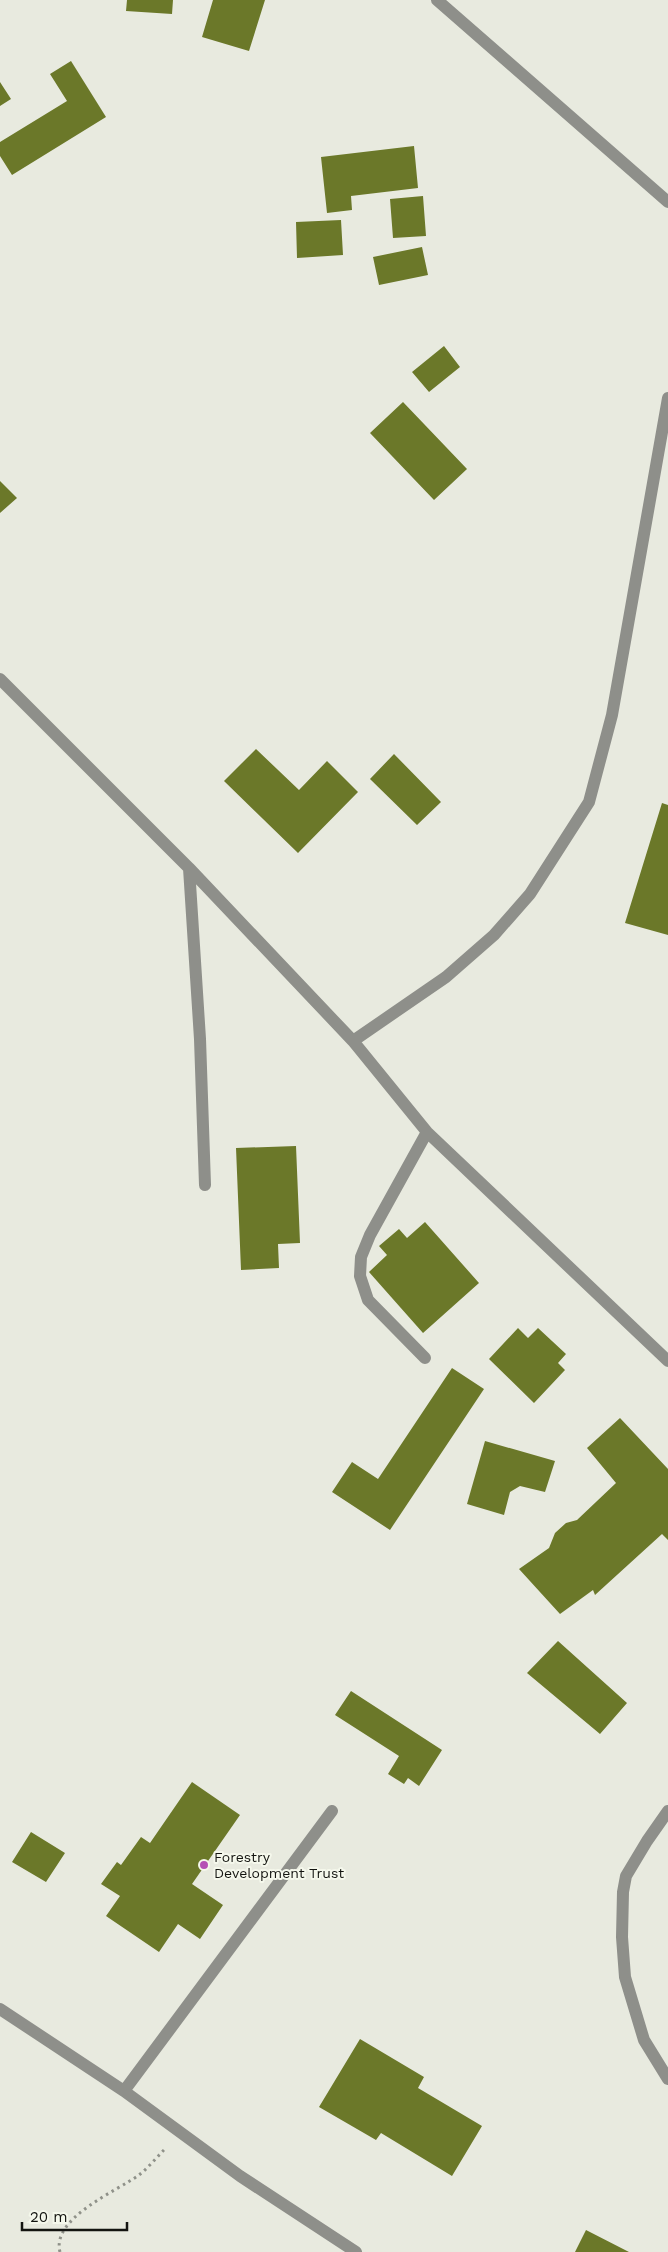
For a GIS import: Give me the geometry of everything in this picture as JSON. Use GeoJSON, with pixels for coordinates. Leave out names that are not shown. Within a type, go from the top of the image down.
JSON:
{"type":"FeatureCollection","features":[{"type":"Feature","properties":{"kind":"street"},"geometry":{"type":"LineString","coordinates":[[437,0],[668,202]]}},
{"type":"Feature","properties":{"kind":"street"},"geometry":{"type":"LineString","coordinates":[[353,1041],[446,977],[494,935],[530,894],[589,802],[612,715],[668,398]]}},
{"type":"Feature","properties":{"kind":"street"},"geometry":{"type":"LineString","coordinates":[[0,679],[189,868],[353,1041],[427,1132],[668,1361]]}},
{"type":"Feature","properties":{"kind":"street"},"geometry":{"type":"LineString","coordinates":[[189,868],[200,1039],[205,1185]]}},
{"type":"Feature","properties":{"kind":"street"},"geometry":{"type":"LineString","coordinates":[[425,1358],[368,1300],[360,1276],[361,1257],[370,1235],[427,1132]]}},
{"type":"Feature","properties":{"kind":"street"},"geometry":{"type":"LineString","coordinates":[[124,2090],[332,1811]]}},
{"type":"Feature","properties":{"kind":"street"},"geometry":{"type":"LineString","coordinates":[[668,1811],[646,1841],[626,1876],[623,1892],[622,1937],[624,1977],[644,2040],[668,2078]]}},
{"type":"Feature","properties":{"kind":"street"},"geometry":{"type":"LineString","coordinates":[[0,2009],[124,2090],[240,2176],[356,2252]]}},
{"type":"Feature","properties":{"kind":"path"},"geometry":{"type":"LineString","coordinates":[[60,2252],[60,2235],[68,2224],[93,2204],[141,2174],[181,2134]]}},
{"type":"Feature","properties":{"kind":"building"},"geometry":{"type":"Polygon","coordinates":[[[127,0],[173,0],[172,14],[126,11],[127,0]]]}},
{"type":"Feature","properties":{"kind":"building"},"geometry":{"type":"Polygon","coordinates":[[[213,0],[265,0],[249,51],[202,37],[213,0]]]}},
{"type":"Feature","properties":{"kind":"building"},"geometry":{"type":"Polygon","coordinates":[[[71,61],[106,117],[12,175],[0,156],[0,142],[67,101],[50,74],[71,61]]]}},
{"type":"Feature","properties":{"kind":"building"},"geometry":{"type":"Polygon","coordinates":[[[0,82],[11,99],[0,106],[0,82]]]}},
{"type":"Feature","properties":{"kind":"building"},"geometry":{"type":"Polygon","coordinates":[[[414,146],[418,188],[351,196],[352,210],[327,213],[321,157],[414,146]]]}},
{"type":"Feature","properties":{"kind":"building"},"geometry":{"type":"Polygon","coordinates":[[[423,196],[426,236],[393,238],[390,199],[423,196]]]}},
{"type":"Feature","properties":{"kind":"building"},"geometry":{"type":"Polygon","coordinates":[[[341,220],[343,255],[297,258],[296,222],[341,220]]]}},
{"type":"Feature","properties":{"kind":"building"},"geometry":{"type":"Polygon","coordinates":[[[422,247],[428,275],[379,285],[373,257],[422,247]]]}},
{"type":"Feature","properties":{"kind":"building"},"geometry":{"type":"Polygon","coordinates":[[[444,346],[460,367],[429,392],[412,372],[444,346]]]}},
{"type":"Feature","properties":{"kind":"building"},"geometry":{"type":"Polygon","coordinates":[[[403,402],[467,469],[434,500],[370,433],[403,402]]]}},
{"type":"Feature","properties":{"kind":"building"},"geometry":{"type":"Polygon","coordinates":[[[0,481],[17,498],[0,513],[0,481]]]}},
{"type":"Feature","properties":{"kind":"building"},"geometry":{"type":"Polygon","coordinates":[[[256,749],[299,790],[327,761],[358,792],[298,853],[224,781],[256,749]]]}},
{"type":"Feature","properties":{"kind":"building"},"geometry":{"type":"Polygon","coordinates":[[[394,754],[441,802],[417,825],[370,779],[394,754]]]}},
{"type":"Feature","properties":{"kind":"building"},"geometry":{"type":"Polygon","coordinates":[[[662,803],[668,805],[668,935],[625,923],[662,803]]]}},
{"type":"Feature","properties":{"kind":"building"},"geometry":{"type":"Polygon","coordinates":[[[296,1146],[300,1243],[278,1244],[279,1268],[241,1270],[236,1148],[296,1146]]]}},
{"type":"Feature","properties":{"kind":"building"},"geometry":{"type":"Polygon","coordinates":[[[425,1222],[479,1283],[423,1333],[369,1272],[387,1255],[379,1246],[399,1229],[407,1238],[425,1222]]]}},
{"type":"Feature","properties":{"kind":"building"},"geometry":{"type":"Polygon","coordinates":[[[518,1328],[528,1338],[538,1328],[566,1354],[558,1363],[565,1370],[534,1403],[489,1359],[518,1328]]]}},
{"type":"Feature","properties":{"kind":"building"},"geometry":{"type":"Polygon","coordinates":[[[452,1368],[484,1389],[390,1530],[332,1492],[352,1462],[378,1479],[452,1368]]]}},
{"type":"Feature","properties":{"kind":"building"},"geometry":{"type":"Polygon","coordinates":[[[620,1418],[668,1469],[668,1540],[662,1534],[595,1595],[593,1590],[560,1614],[519,1569],[549,1548],[555,1533],[566,1523],[577,1520],[616,1483],[587,1448],[620,1418]]]}},
{"type":"Feature","properties":{"kind":"building"},"geometry":{"type":"Polygon","coordinates":[[[485,1441],[555,1461],[545,1492],[520,1486],[510,1492],[504,1515],[467,1504],[485,1441]]]}},
{"type":"Feature","properties":{"kind":"building"},"geometry":{"type":"Polygon","coordinates":[[[558,1641],[627,1703],[600,1734],[527,1673],[558,1641]]]}},
{"type":"Feature","properties":{"kind":"building"},"geometry":{"type":"Polygon","coordinates":[[[351,1691],[442,1750],[419,1786],[408,1778],[404,1784],[388,1774],[399,1756],[335,1715],[351,1691]]]}},
{"type":"Feature","properties":{"kind":"building"},"geometry":{"type":"Polygon","coordinates":[[[192,1782],[240,1815],[192,1884],[223,1905],[200,1939],[178,1924],[159,1952],[106,1916],[120,1896],[101,1884],[117,1862],[121,1865],[141,1837],[150,1843],[192,1782]]]}},
{"type":"Feature","properties":{"kind":"building"},"geometry":{"type":"Polygon","coordinates":[[[31,1832],[65,1853],[46,1882],[12,1862],[31,1832]]]}},
{"type":"Feature","properties":{"kind":"building"},"geometry":{"type":"Polygon","coordinates":[[[360,2039],[424,2077],[418,2088],[482,2126],[452,2176],[381,2133],[376,2140],[319,2107],[360,2039]]]}},
{"type":"Feature","properties":{"kind":"building"},"geometry":{"type":"Polygon","coordinates":[[[586,2230],[629,2252],[575,2252],[586,2230]]]}},
{"type":"Feature","properties":{"kind":"place","name":"Forestry Development Trust"},"geometry":{"type":"Point","coordinates":[204,1865]}}]}
